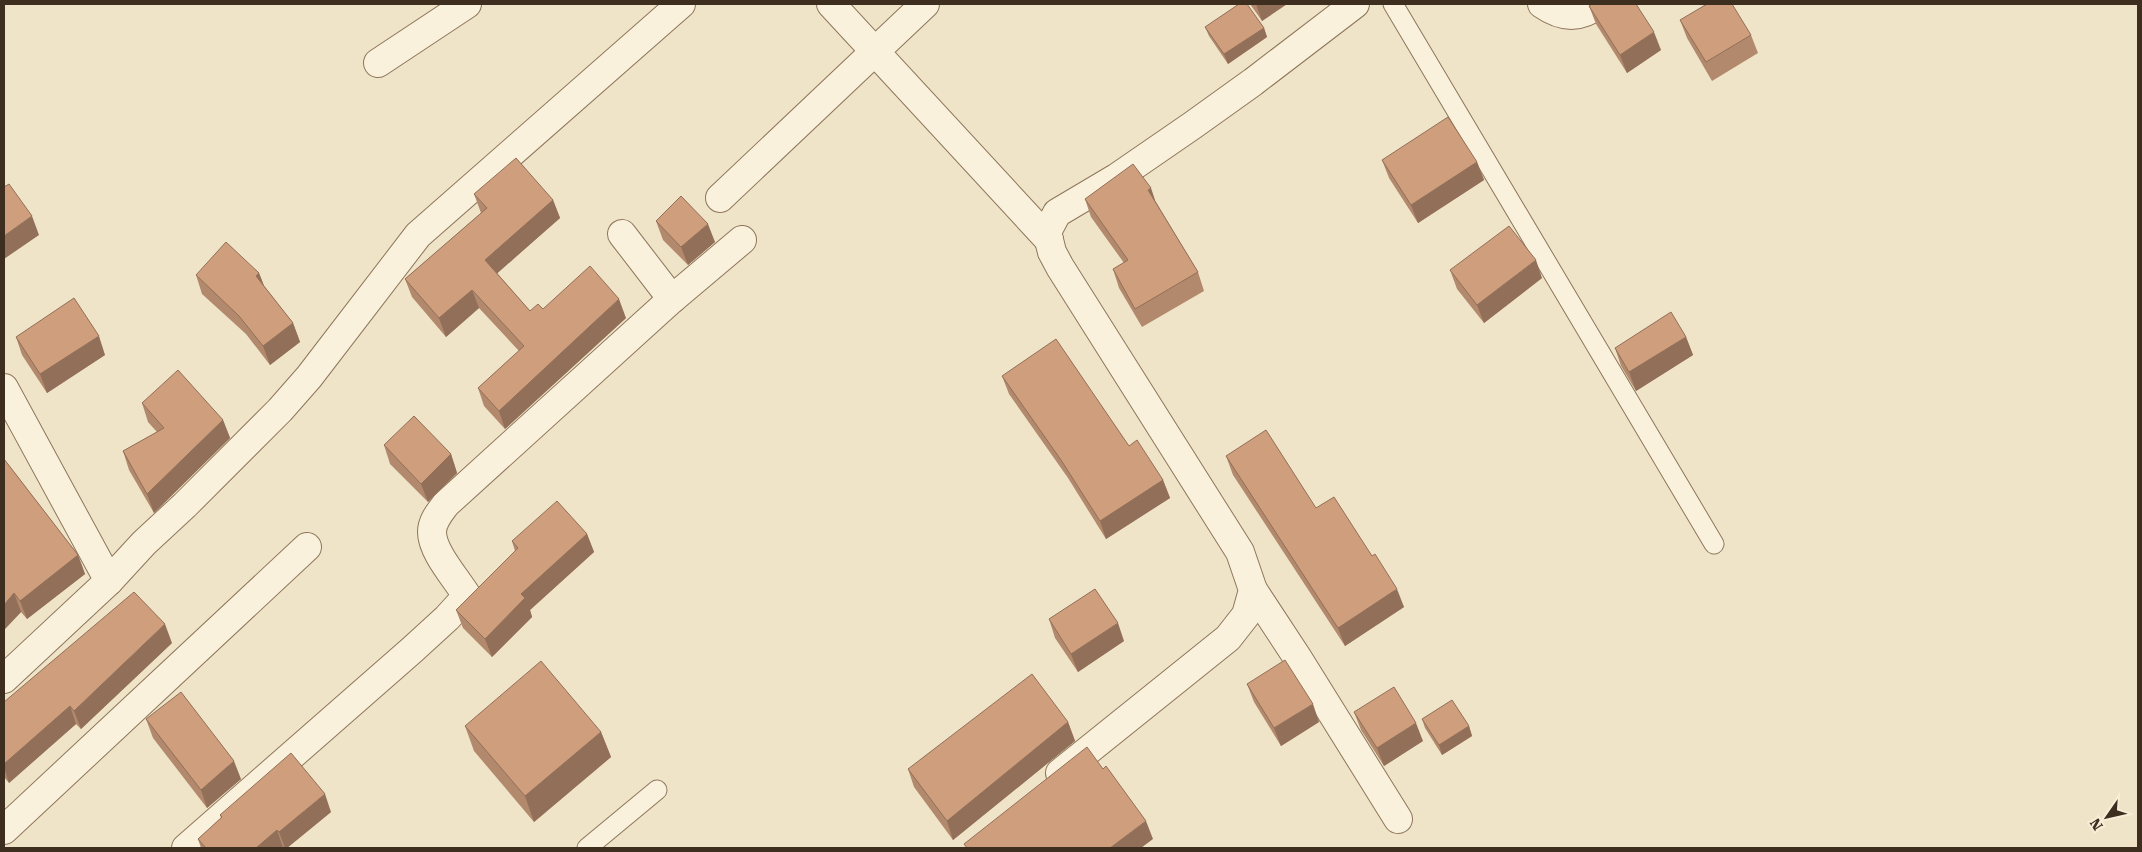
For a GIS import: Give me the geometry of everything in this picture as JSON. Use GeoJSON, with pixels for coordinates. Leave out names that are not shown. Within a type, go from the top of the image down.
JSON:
{"type":"FeatureCollection","features":[{"type":"Feature","properties":{"kind":"street"},"geometry":{"type":"LineString","coordinates":[[378,63],[467,4]]}},
{"type":"Feature","properties":{"kind":"street"},"geometry":{"type":"LineString","coordinates":[[4,679],[109,581],[144,543],[185,506],[280,410],[309,377],[418,235],[681,4]]}},
{"type":"Feature","properties":{"kind":"street"},"geometry":{"type":"LineString","coordinates":[[832,4],[1049,240]]}},
{"type":"Feature","properties":{"kind":"street"},"geometry":{"type":"LineString","coordinates":[[720,198],[924,4]]}},
{"type":"Feature","properties":{"kind":"street"},"geometry":{"type":"LineString","coordinates":[[1356,4],[1193,125],[1116,178],[1057,214],[1047,232],[1052,252],[1060,267],[1240,552],[1252,590],[1298,657],[1398,819]]}},
{"type":"Feature","properties":{"kind":"street"},"geometry":{"type":"LineString","coordinates":[[1542,4],[1568,16],[1590,11],[1599,4]]}},
{"type":"Feature","properties":{"kind":"street"},"geometry":{"type":"LineString","coordinates":[[622,234],[672,299]]}},
{"type":"Feature","properties":{"kind":"street"},"geometry":{"type":"LineString","coordinates":[[186,848],[447,618],[467,596],[435,547],[432,531],[435,520],[446,504],[672,299],[742,240]]}},
{"type":"Feature","properties":{"kind":"street"},"geometry":{"type":"LineString","coordinates":[[5,393],[109,581]]}},
{"type":"Feature","properties":{"kind":"street"},"geometry":{"type":"LineString","coordinates":[[13,848],[4,831],[308,547]]}},
{"type":"Feature","properties":{"kind":"street"},"geometry":{"type":"LineString","coordinates":[[1043,786],[1228,638],[1246,615],[1252,590]]}},
{"type":"Feature","properties":{"kind":"lane"},"geometry":{"type":"LineString","coordinates":[[1393,4],[1714,544]]}},
{"type":"Feature","properties":{"kind":"lane"},"geometry":{"type":"LineString","coordinates":[[587,848],[657,790]]}},
{"type":"Feature","properties":{"kind":"building"},"geometry":{"type":"Polygon","coordinates":[[[1239,4],[1247,4],[1264,28],[1224,54],[1205,27],[1239,4]]]}},
{"type":"Feature","properties":{"kind":"building"},"geometry":{"type":"Polygon","coordinates":[[[1592,4],[1636,4],[1654,32],[1620,55],[1589,6],[1592,4]]]}},
{"type":"Feature","properties":{"kind":"building"},"geometry":{"type":"Polygon","coordinates":[[[1707,4],[1732,4],[1751,35],[1706,62],[1680,20],[1707,4]]]}},
{"type":"Feature","properties":{"kind":"building"},"geometry":{"type":"Polygon","coordinates":[[[1448,117],[1477,162],[1411,205],[1382,160],[1448,117]]]}},
{"type":"Feature","properties":{"kind":"building"},"geometry":{"type":"Polygon","coordinates":[[[516,158],[553,200],[485,260],[530,311],[538,304],[543,309],[590,266],[619,299],[499,411],[478,388],[524,346],[472,290],[439,318],[405,279],[487,208],[474,194],[516,158]]]}},
{"type":"Feature","properties":{"kind":"building"},"geometry":{"type":"Polygon","coordinates":[[[1133,164],[1151,188],[1148,190],[1198,272],[1135,309],[1113,269],[1128,260],[1085,199],[1133,164]]]}},
{"type":"Feature","properties":{"kind":"building"},"geometry":{"type":"Polygon","coordinates":[[[9,184],[32,216],[4,236],[4,187],[9,184]]]}},
{"type":"Feature","properties":{"kind":"building"},"geometry":{"type":"Polygon","coordinates":[[[681,196],[708,224],[681,247],[656,221],[681,196]]]}},
{"type":"Feature","properties":{"kind":"building"},"geometry":{"type":"Polygon","coordinates":[[[1509,226],[1536,260],[1477,305],[1450,270],[1509,226]]]}},
{"type":"Feature","properties":{"kind":"building"},"geometry":{"type":"Polygon","coordinates":[[[226,242],[259,273],[256,276],[293,323],[263,346],[239,316],[196,275],[226,242]]]}},
{"type":"Feature","properties":{"kind":"building"},"geometry":{"type":"Polygon","coordinates":[[[74,298],[99,336],[40,374],[16,337],[74,298]]]}},
{"type":"Feature","properties":{"kind":"building"},"geometry":{"type":"Polygon","coordinates":[[[1671,312],[1686,337],[1629,372],[1615,348],[1671,312]]]}},
{"type":"Feature","properties":{"kind":"building"},"geometry":{"type":"Polygon","coordinates":[[[1056,339],[1129,446],[1137,440],[1163,480],[1100,521],[1061,460],[1002,376],[1056,339]]]}},
{"type":"Feature","properties":{"kind":"building"},"geometry":{"type":"Polygon","coordinates":[[[178,370],[223,420],[147,494],[123,451],[164,428],[142,403],[178,370]]]}},
{"type":"Feature","properties":{"kind":"building"},"geometry":{"type":"Polygon","coordinates":[[[414,416],[451,454],[421,484],[384,445],[414,416]]]}},
{"type":"Feature","properties":{"kind":"building"},"geometry":{"type":"Polygon","coordinates":[[[1266,430],[1316,508],[1334,497],[1372,556],[1375,554],[1397,589],[1338,628],[1226,456],[1266,430]]]}},
{"type":"Feature","properties":{"kind":"building"},"geometry":{"type":"Polygon","coordinates":[[[4,459],[78,555],[20,601],[14,593],[4,605],[4,459]]]}},
{"type":"Feature","properties":{"kind":"building"},"geometry":{"type":"Polygon","coordinates":[[[557,501],[587,534],[521,594],[525,598],[485,639],[456,610],[518,548],[512,541],[557,501]]]}},
{"type":"Feature","properties":{"kind":"building"},"geometry":{"type":"Polygon","coordinates":[[[1095,589],[1118,623],[1071,654],[1049,619],[1095,589]]]}},
{"type":"Feature","properties":{"kind":"building"},"geometry":{"type":"Polygon","coordinates":[[[134,592],[165,624],[74,711],[70,706],[4,764],[4,702],[134,592]]]}},
{"type":"Feature","properties":{"kind":"building"},"geometry":{"type":"Polygon","coordinates":[[[1285,660],[1313,704],[1274,728],[1247,684],[1285,660]]]}},
{"type":"Feature","properties":{"kind":"building"},"geometry":{"type":"Polygon","coordinates":[[[541,661],[601,732],[525,796],[465,726],[541,661]]]}},
{"type":"Feature","properties":{"kind":"building"},"geometry":{"type":"Polygon","coordinates":[[[1032,674],[1068,722],[947,821],[908,769],[1032,674]]]}},
{"type":"Feature","properties":{"kind":"building"},"geometry":{"type":"Polygon","coordinates":[[[1394,687],[1416,723],[1377,748],[1354,712],[1394,687]]]}},
{"type":"Feature","properties":{"kind":"building"},"geometry":{"type":"Polygon","coordinates":[[[181,692],[234,761],[201,790],[146,719],[181,692]]]}},
{"type":"Feature","properties":{"kind":"building"},"geometry":{"type":"Polygon","coordinates":[[[1452,700],[1469,726],[1439,745],[1422,719],[1452,700]]]}},
{"type":"Feature","properties":{"kind":"building"},"geometry":{"type":"Polygon","coordinates":[[[1087,747],[1103,769],[1106,766],[1146,821],[1110,848],[967,848],[964,844],[1087,747]]]}},
{"type":"Feature","properties":{"kind":"building"},"geometry":{"type":"Polygon","coordinates":[[[291,753],[325,794],[279,832],[277,830],[256,848],[206,848],[198,839],[222,817],[220,815],[291,753]]]}}]}
